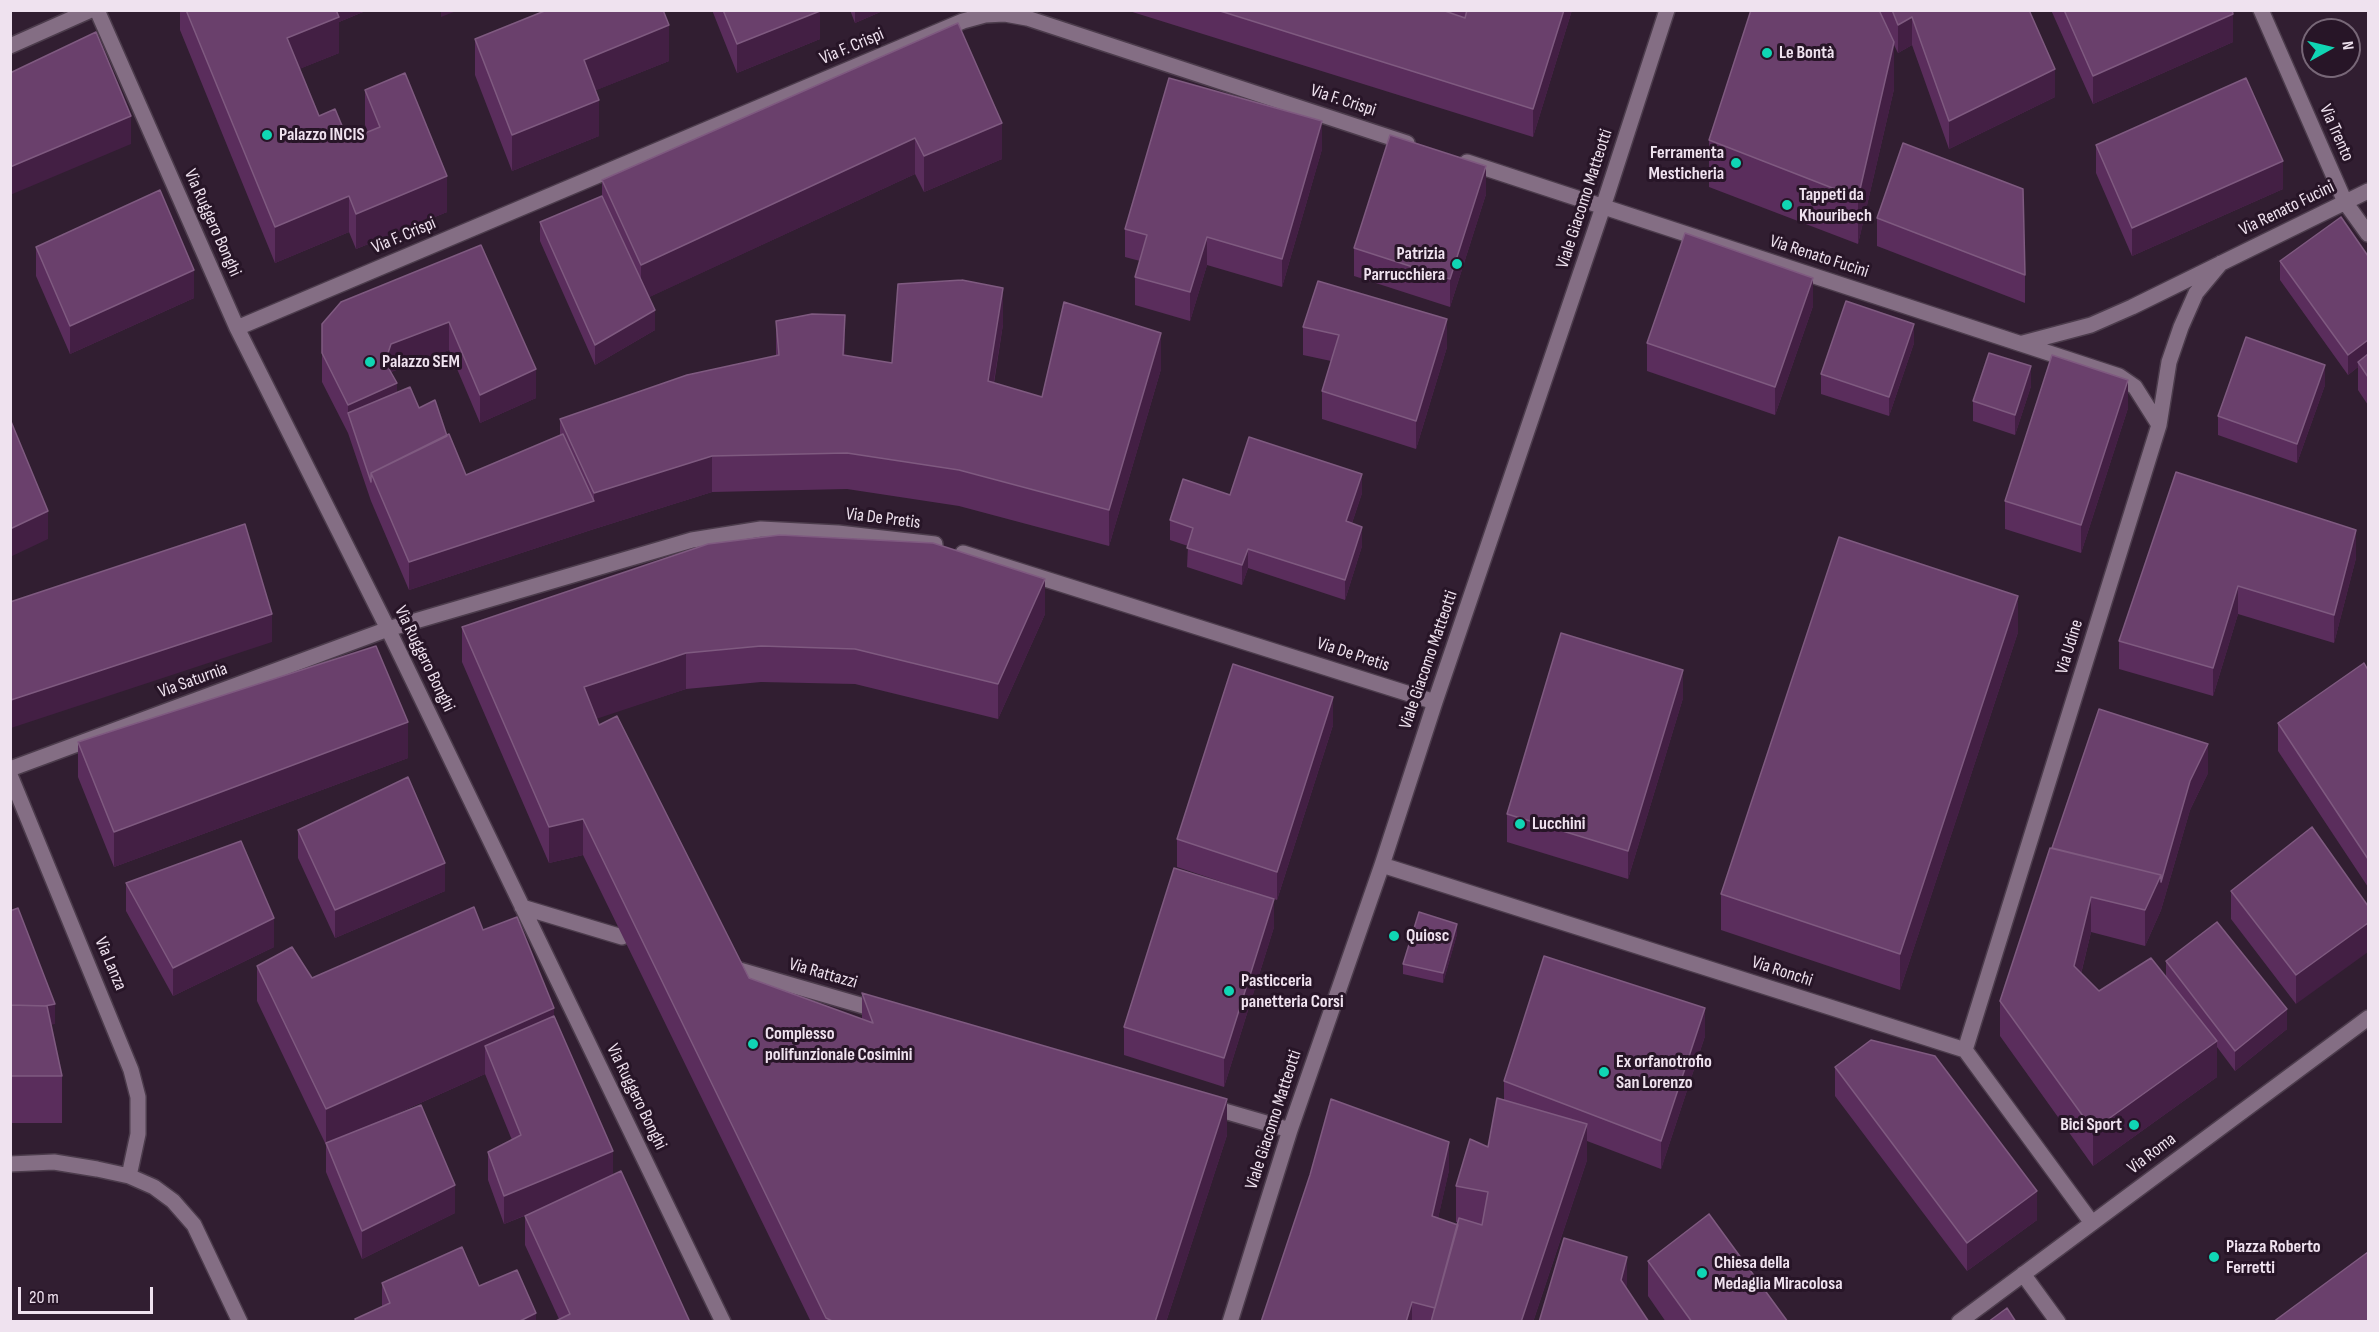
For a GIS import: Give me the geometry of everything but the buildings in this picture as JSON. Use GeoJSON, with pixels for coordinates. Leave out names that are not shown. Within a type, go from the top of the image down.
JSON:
{"type":"FeatureCollection","features":[{"type":"Feature","properties":{"kind":"street"},"geometry":{"type":"LineString","coordinates":[[10,46],[91,10]]}},
{"type":"Feature","properties":{"kind":"street","name":"Via Ruggero Bonghi"},"geometry":{"type":"LineString","coordinates":[[97,10],[237,328],[388,629],[723,1322]]}},
{"type":"Feature","properties":{"kind":"street","name":"Viale Giacomo Matteotti"},"geometry":{"type":"LineString","coordinates":[[1230,1322],[1290,1130],[1382,865],[1667,10]]}},
{"type":"Feature","properties":{"kind":"street","name":"Via Trento"},"geometry":{"type":"LineString","coordinates":[[2261,10],[2345,202],[2368,234]]}},
{"type":"Feature","properties":{"kind":"street","name":"Via F. Crispi"},"geometry":{"type":"LineString","coordinates":[[237,328],[984,13],[1027,18],[1423,148]]}},
{"type":"Feature","properties":{"kind":"street"},"geometry":{"type":"LineString","coordinates":[[1456,159],[1603,207]]}},
{"type":"Feature","properties":{"kind":"street","name":"Via Renato Fucini"},"geometry":{"type":"LineString","coordinates":[[2023,344],[2091,324],[2132,307],[2368,192]]}},
{"type":"Feature","properties":{"kind":"street","name":"Via Renato Fucini"},"geometry":{"type":"LineString","coordinates":[[1603,207],[2119,376],[2135,387],[2159,425]]}},
{"type":"Feature","properties":{"kind":"street","name":"Via Udine"},"geometry":{"type":"LineString","coordinates":[[1965,1050],[2159,425],[2169,362],[2196,292],[2221,263]]}},
{"type":"Feature","properties":{"kind":"street","name":"Via De Pretis"},"geometry":{"type":"LineString","coordinates":[[388,629],[692,540],[761,529],[838,533],[939,545],[1435,702]]}},
{"type":"Feature","properties":{"kind":"street","name":"Via Saturnia"},"geometry":{"type":"LineString","coordinates":[[10,769],[388,629]]}},
{"type":"Feature","properties":{"kind":"street","name":"Via Lanza"},"geometry":{"type":"LineString","coordinates":[[10,775],[131,1070],[138,1097],[138,1134],[129,1176]]}},
{"type":"Feature","properties":{"kind":"street","name":"Via Ronchi"},"geometry":{"type":"LineString","coordinates":[[1382,865],[1965,1050]]}},
{"type":"Feature","properties":{"kind":"street"},"geometry":{"type":"LineString","coordinates":[[522,907],[622,937]]}},
{"type":"Feature","properties":{"kind":"street","name":"Via Rattazzi"},"geometry":{"type":"LineString","coordinates":[[725,966],[895,1015]]}},
{"type":"Feature","properties":{"kind":"street","name":"Via Roma"},"geometry":{"type":"LineString","coordinates":[[1959,1322],[2368,1018]]}},
{"type":"Feature","properties":{"kind":"street"},"geometry":{"type":"LineString","coordinates":[[1965,1050],[2092,1224]]}},
{"type":"Feature","properties":{"kind":"street"},"geometry":{"type":"LineString","coordinates":[[1189,1100],[1290,1130]]}},
{"type":"Feature","properties":{"kind":"street"},"geometry":{"type":"LineString","coordinates":[[10,1164],[54,1162],[129,1176],[154,1187],[173,1201],[194,1225],[240,1322]]}},
{"type":"Feature","properties":{"kind":"street"},"geometry":{"type":"LineString","coordinates":[[2023,1274],[2058,1322]]}},
{"type":"Feature","properties":{"kind":"place","name":"Le Bontà"},"geometry":{"type":"Point","coordinates":[1767,53]}},
{"type":"Feature","properties":{"kind":"place","name":"Palazzo INCIS"},"geometry":{"type":"Point","coordinates":[267,135]}},
{"type":"Feature","properties":{"kind":"place","name":"Ferramenta Mesticheria"},"geometry":{"type":"Point","coordinates":[1736,163]}},
{"type":"Feature","properties":{"kind":"place","name":"Tappeti da Khouribech"},"geometry":{"type":"Point","coordinates":[1787,205]}},
{"type":"Feature","properties":{"kind":"place","name":"Patrizia Parrucchiera"},"geometry":{"type":"Point","coordinates":[1457,264]}},
{"type":"Feature","properties":{"kind":"place","name":"Palazzo SEM"},"geometry":{"type":"Point","coordinates":[370,362]}},
{"type":"Feature","properties":{"kind":"place","name":"Lucchini"},"geometry":{"type":"Point","coordinates":[1520,824]}},
{"type":"Feature","properties":{"kind":"place","name":"Quiosc"},"geometry":{"type":"Point","coordinates":[1394,936]}},
{"type":"Feature","properties":{"kind":"place","name":"Pasticceria panetteria Corsi"},"geometry":{"type":"Point","coordinates":[1229,991]}},
{"type":"Feature","properties":{"kind":"place","name":"Complesso polifunzionale Cosimini"},"geometry":{"type":"Point","coordinates":[753,1044]}},
{"type":"Feature","properties":{"kind":"place","name":"Ex orfanotrofio San Lorenzo"},"geometry":{"type":"Point","coordinates":[1604,1072]}},
{"type":"Feature","properties":{"kind":"place","name":"Bici Sport"},"geometry":{"type":"Point","coordinates":[2134,1125]}},
{"type":"Feature","properties":{"kind":"place","name":"Piazza Roberto Ferretti"},"geometry":{"type":"Point","coordinates":[2214,1257]}},
{"type":"Feature","properties":{"kind":"place","name":"Chiesa della Medaglia Miracolosa"},"geometry":{"type":"Point","coordinates":[1702,1273]}}]}
